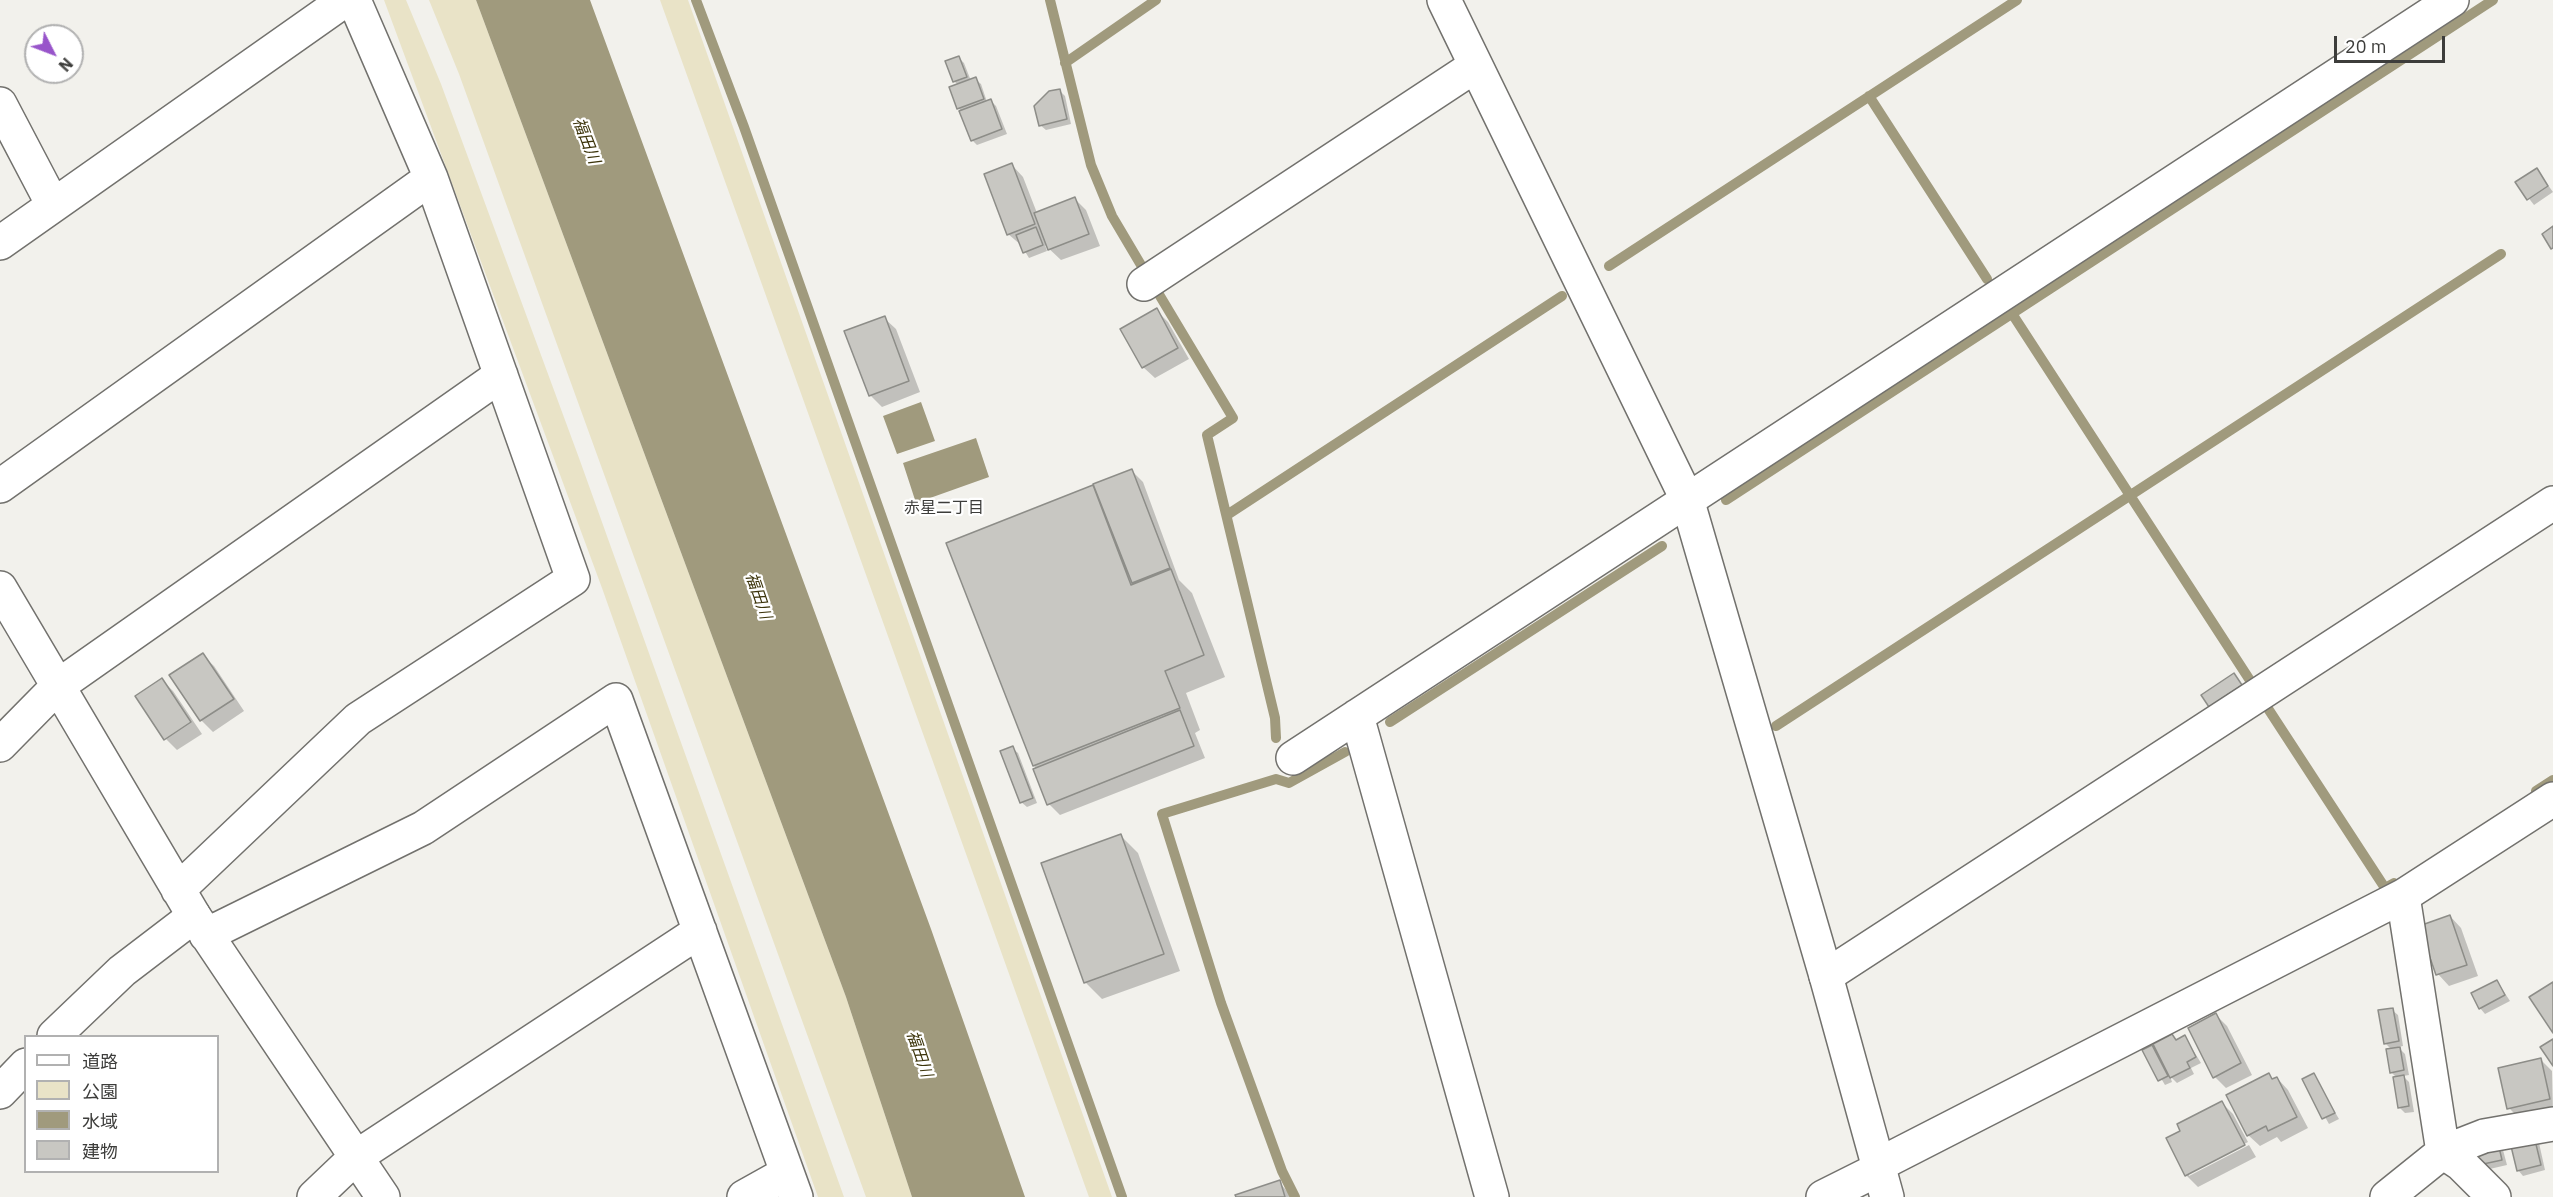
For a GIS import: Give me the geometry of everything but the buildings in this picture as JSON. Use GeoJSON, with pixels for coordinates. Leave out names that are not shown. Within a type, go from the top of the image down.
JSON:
{"type":"FeatureCollection","features":[{"type":"Feature","properties":{"kind":"street"},"geometry":{"type":"LineString","coordinates":[[0,243],[345,0]]}},
{"type":"Feature","properties":{"kind":"street"},"geometry":{"type":"LineString","coordinates":[[55,1035],[122,971],[193,913],[358,719],[573,579],[431,178],[354,0]]}},
{"type":"Feature","properties":{"kind":"street"},"geometry":{"type":"LineString","coordinates":[[1444,0],[1687,499],[1826,976],[1881,1177]]}},
{"type":"Feature","properties":{"kind":"street"},"geometry":{"type":"LineString","coordinates":[[1293,758],[2452,0]]}},
{"type":"Feature","properties":{"kind":"street"},"geometry":{"type":"LineString","coordinates":[[1144,284],[1475,66]]}},
{"type":"Feature","properties":{"kind":"street"},"geometry":{"type":"LineString","coordinates":[[0,104],[53,205]]}},
{"type":"Feature","properties":{"kind":"street"},"geometry":{"type":"LineString","coordinates":[[0,486],[431,178]]}},
{"type":"Feature","properties":{"kind":"street"},"geometry":{"type":"LineString","coordinates":[[0,745],[58,686],[501,375]]}},
{"type":"Feature","properties":{"kind":"street"},"geometry":{"type":"LineString","coordinates":[[1826,976],[2553,503]]}},
{"type":"Feature","properties":{"kind":"street"},"geometry":{"type":"LineString","coordinates":[[0,588],[193,913],[383,1197]]}},
{"type":"Feature","properties":{"kind":"street"},"geometry":{"type":"LineString","coordinates":[[193,913],[423,828],[616,700],[791,1185],[744,1197]]}},
{"type":"Feature","properties":{"kind":"street"},"geometry":{"type":"LineString","coordinates":[[1357,716],[1492,1197]]}},
{"type":"Feature","properties":{"kind":"street"},"geometry":{"type":"LineString","coordinates":[[1823,1197],[1881,1177],[2403,896],[2553,799]]}},
{"type":"Feature","properties":{"kind":"street"},"geometry":{"type":"LineString","coordinates":[[2403,896],[2443,1152],[2461,1164],[2494,1197]]}},
{"type":"Feature","properties":{"kind":"street"},"geometry":{"type":"LineString","coordinates":[[315,1197],[356,1157],[700,931]]}},
{"type":"Feature","properties":{"kind":"street"},"geometry":{"type":"LineString","coordinates":[[0,1092],[24,1067]]}},
{"type":"Feature","properties":{"kind":"street"},"geometry":{"type":"LineString","coordinates":[[2388,1197],[2443,1152],[2484,1136],[2553,1124]]}},
{"type":"Feature","properties":{"kind":"green space"},"geometry":{"type":"Polygon","coordinates":[[[384,0],[406,0],[441,84],[579,458],[844,1197],[818,1197],[602,588],[384,0]]]}},
{"type":"Feature","properties":{"kind":"green space"},"geometry":{"type":"Polygon","coordinates":[[[429,0],[476,0],[846,997],[912,1197],[866,1197],[459,74],[429,0]]]}},
{"type":"Feature","properties":{"kind":"green space"},"geometry":{"type":"Polygon","coordinates":[[[660,0],[688,0],[1112,1197],[1089,1197],[660,0]]]}},
{"type":"Feature","properties":{"kind":"water","name":"福田川"},"geometry":{"type":"Polygon","coordinates":[[[476,0],[590,0],[931,929],[1025,1197],[912,1197],[846,997],[476,0]]]}},
{"type":"Feature","properties":{"kind":"water"},"geometry":{"type":"Polygon","coordinates":[[[921,402],[935,441],[897,454],[883,416],[921,402]]]}},
{"type":"Feature","properties":{"kind":"water"},"geometry":{"type":"Polygon","coordinates":[[[976,438],[989,477],[916,503],[903,463],[976,438]]]}},
{"type":"Feature","properties":{"kind":"waterway"},"geometry":{"type":"LineString","coordinates":[[696,0],[744,127],[1122,1197]]}},
{"type":"Feature","properties":{"kind":"waterway"},"geometry":{"type":"LineString","coordinates":[[1050,0],[1091,165],[1112,216],[1141,265]]}},
{"type":"Feature","properties":{"kind":"waterway"},"geometry":{"type":"LineString","coordinates":[[1065,63],[1156,0]]}},
{"type":"Feature","properties":{"kind":"waterway"},"geometry":{"type":"LineString","coordinates":[[1609,266],[2017,0]]}},
{"type":"Feature","properties":{"kind":"waterway"},"geometry":{"type":"LineString","coordinates":[[1726,500],[2493,0]]}},
{"type":"Feature","properties":{"kind":"waterway"},"geometry":{"type":"LineString","coordinates":[[1869,96],[1987,279]]}},
{"type":"Feature","properties":{"kind":"waterway"},"geometry":{"type":"LineString","coordinates":[[1776,726],[2501,254]]}},
{"type":"Feature","properties":{"kind":"waterway"},"geometry":{"type":"LineString","coordinates":[[1157,291],[1233,418],[1207,435],[1275,718],[1276,738]]}},
{"type":"Feature","properties":{"kind":"waterway"},"geometry":{"type":"LineString","coordinates":[[1227,515],[1562,296]]}},
{"type":"Feature","properties":{"kind":"waterway"},"geometry":{"type":"LineString","coordinates":[[2011,312],[2253,685]]}},
{"type":"Feature","properties":{"kind":"waterway"},"geometry":{"type":"LineString","coordinates":[[1390,722],[1662,546]]}},
{"type":"Feature","properties":{"kind":"waterway"},"geometry":{"type":"LineString","coordinates":[[2265,704],[2385,888],[2394,883]]}},
{"type":"Feature","properties":{"kind":"waterway"},"geometry":{"type":"LineString","coordinates":[[1295,1197],[1282,1171],[1221,1003],[1162,814],[1276,779],[1289,783],[1345,752]]}},
{"type":"Feature","properties":{"kind":"waterway"},"geometry":{"type":"LineString","coordinates":[[2536,791],[2553,780]]}},
{"type":"Feature","properties":{"kind":"district","name":"赤星二丁目"},"geometry":{"type":"Point","coordinates":[944,508]}}]}
